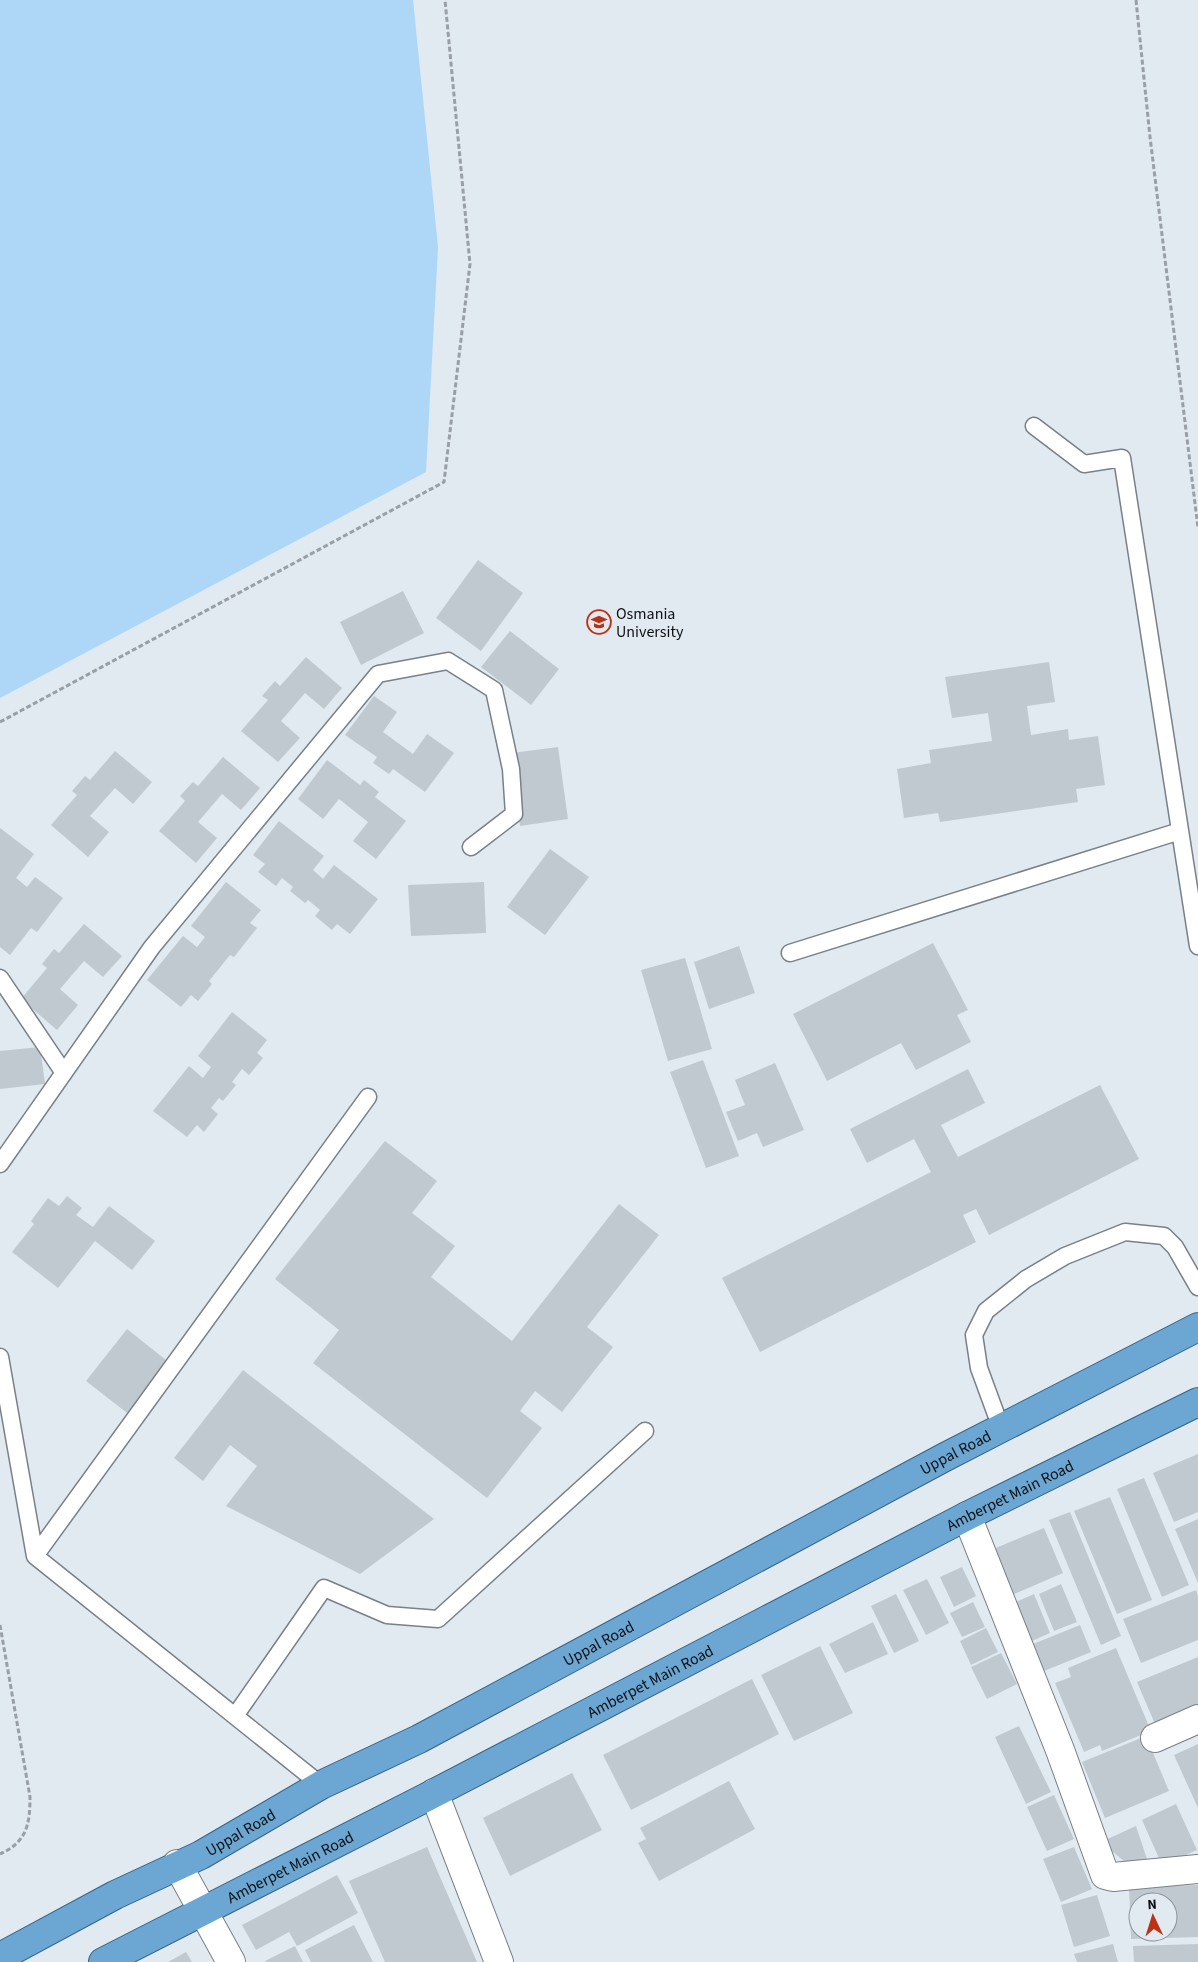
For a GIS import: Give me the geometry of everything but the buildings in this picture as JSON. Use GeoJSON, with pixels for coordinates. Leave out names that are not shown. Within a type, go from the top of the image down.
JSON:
{"type":"FeatureCollection","features":[{"type":"Feature","properties":{"kind":"highway","name":"Uppal Road"},"geometry":{"type":"LineString","coordinates":[[0,1957],[177,1864],[201,1855],[321,1785],[419,1739],[1001,1428],[1198,1328]]}},
{"type":"Feature","properties":{"kind":"highway","name":"Amberpet Main Road"},"geometry":{"type":"LineString","coordinates":[[103,1962],[967,1516],[1198,1402]]}},
{"type":"Feature","properties":{"kind":"street"},"geometry":{"type":"LineString","coordinates":[[967,1516],[1056,1741],[1105,1875],[1113,1877],[1198,1869]]}},
{"type":"Feature","properties":{"kind":"street"},"geometry":{"type":"LineString","coordinates":[[1154,1738],[1198,1719]]}},
{"type":"Feature","properties":{"kind":"street"},"geometry":{"type":"LineString","coordinates":[[434,1792],[499,1962]]}},
{"type":"Feature","properties":{"kind":"street"},"geometry":{"type":"LineString","coordinates":[[177,1864],[231,1962]]}},
{"type":"Feature","properties":{"kind":"lane"},"geometry":{"type":"LineString","coordinates":[[1034,426],[1084,464],[1122,458],[1198,946]]}},
{"type":"Feature","properties":{"kind":"lane"},"geometry":{"type":"LineString","coordinates":[[0,1164],[152,947],[378,674],[448,660],[494,690],[511,769],[514,814],[471,847]]}},
{"type":"Feature","properties":{"kind":"lane"},"geometry":{"type":"LineString","coordinates":[[790,953],[1180,831]]}},
{"type":"Feature","properties":{"kind":"lane"},"geometry":{"type":"LineString","coordinates":[[0,978],[64,1073]]}},
{"type":"Feature","properties":{"kind":"lane"},"geometry":{"type":"LineString","coordinates":[[35,1556],[368,1097]]}},
{"type":"Feature","properties":{"kind":"lane"},"geometry":{"type":"LineString","coordinates":[[1001,1428],[979,1368],[974,1335],[986,1311],[1026,1279],[1065,1256],[1125,1232],[1164,1236],[1175,1247],[1198,1287]]}},
{"type":"Feature","properties":{"kind":"lane"},"geometry":{"type":"LineString","coordinates":[[0,1357],[35,1556],[321,1785]]}},
{"type":"Feature","properties":{"kind":"lane"},"geometry":{"type":"LineString","coordinates":[[235,1716],[324,1588],[387,1615],[438,1619],[645,1431]]}},
{"type":"Feature","properties":{"kind":"path"},"geometry":{"type":"LineString","coordinates":[[0,722],[444,482],[470,264],[445,0]]}},
{"type":"Feature","properties":{"kind":"path"},"geometry":{"type":"LineString","coordinates":[[1136,0],[1151,146],[1198,528]]}},
{"type":"Feature","properties":{"kind":"path"},"geometry":{"type":"LineString","coordinates":[[0,1625],[30,1804],[29,1824],[21,1841],[0,1854]]}},
{"type":"Feature","properties":{"kind":"shaded area"},"geometry":{"type":"Polygon","coordinates":[[[0,0],[413,0],[438,247],[426,472],[0,698],[0,0]]]}},
{"type":"Feature","properties":{"kind":"place","name":"Osmania University"},"geometry":{"type":"Point","coordinates":[599,622]}}]}
